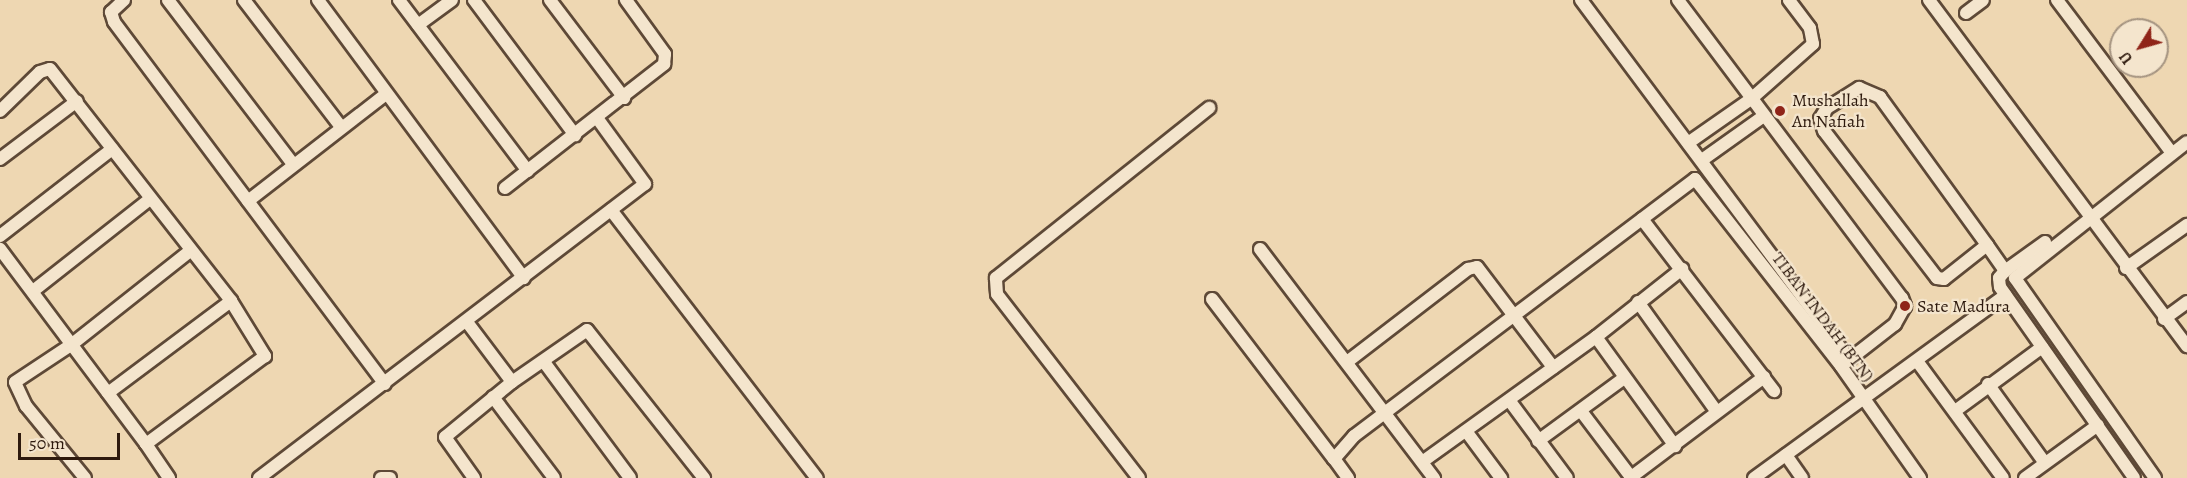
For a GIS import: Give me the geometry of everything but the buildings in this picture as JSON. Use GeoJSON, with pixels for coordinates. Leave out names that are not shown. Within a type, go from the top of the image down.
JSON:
{"type":"FeatureCollection","features":[{"type":"Feature","properties":{"kind":"street"},"geometry":{"type":"LineString","coordinates":[[124,0],[111,12],[114,22],[385,384]]}},
{"type":"Feature","properties":{"kind":"street"},"geometry":{"type":"LineString","coordinates":[[168,0],[293,164]]}},
{"type":"Feature","properties":{"kind":"street"},"geometry":{"type":"LineString","coordinates":[[244,0],[341,127]]}},
{"type":"Feature","properties":{"kind":"street"},"geometry":{"type":"LineString","coordinates":[[318,0],[524,278]]}},
{"type":"Feature","properties":{"kind":"street"},"geometry":{"type":"LineString","coordinates":[[399,0],[528,171]]}},
{"type":"Feature","properties":{"kind":"street"},"geometry":{"type":"LineString","coordinates":[[418,25],[452,0]]}},
{"type":"Feature","properties":{"kind":"street"},"geometry":{"type":"LineString","coordinates":[[474,0],[575,135]]}},
{"type":"Feature","properties":{"kind":"street"},"geometry":{"type":"LineString","coordinates":[[550,0],[624,98]]}},
{"type":"Feature","properties":{"kind":"street"},"geometry":{"type":"LineString","coordinates":[[505,188],[662,68],[666,60],[626,0]]}},
{"type":"Feature","properties":{"kind":"street"},"geometry":{"type":"LineString","coordinates":[[1581,0],[1701,160],[1845,363],[1895,324],[1905,306],[1902,298],[1678,0]]}},
{"type":"Feature","properties":{"kind":"street"},"geometry":{"type":"LineString","coordinates":[[1688,143],[1751,99],[1813,44],[1810,28],[1789,0]]}},
{"type":"Feature","properties":{"kind":"street"},"geometry":{"type":"LineString","coordinates":[[1929,0],[2086,215],[2187,346]]}},
{"type":"Feature","properties":{"kind":"street"},"geometry":{"type":"LineString","coordinates":[[1966,13],[1983,0]]}},
{"type":"Feature","properties":{"kind":"street"},"geometry":{"type":"LineString","coordinates":[[2057,0],[2172,153]]}},
{"type":"Feature","properties":{"kind":"street"},"geometry":{"type":"LineString","coordinates":[[0,111],[46,68],[77,101],[190,251],[231,301],[265,356],[146,444]]}},
{"type":"Feature","properties":{"kind":"street"},"geometry":{"type":"LineString","coordinates":[[1987,245],[1944,279],[1937,278],[1824,131],[1820,119],[1827,108],[1850,91],[1866,88],[1874,91],[1987,245],[2005,271]]}},
{"type":"Feature","properties":{"kind":"street"},"geometry":{"type":"LineString","coordinates":[[248,201],[386,94]]}},
{"type":"Feature","properties":{"kind":"street"},"geometry":{"type":"LineString","coordinates":[[0,159],[77,101]]}},
{"type":"Feature","properties":{"kind":"street"},"geometry":{"type":"LineString","coordinates":[[1139,478],[997,294],[996,278],[1209,108]]}},
{"type":"Feature","properties":{"kind":"street"},"geometry":{"type":"LineString","coordinates":[[1701,160],[1764,116]]}},
{"type":"Feature","properties":{"kind":"street"},"geometry":{"type":"LineString","coordinates":[[259,478],[276,474],[385,384],[645,184],[597,118]]}},
{"type":"Feature","properties":{"kind":"street"},"geometry":{"type":"LineString","coordinates":[[1715,124],[1729,140]]}},
{"type":"Feature","properties":{"kind":"street"},"geometry":{"type":"LineString","coordinates":[[2134,478],[1999,284],[2005,271],[2187,142]]}},
{"type":"Feature","properties":{"kind":"street"},"geometry":{"type":"LineString","coordinates":[[0,236],[112,149]]}},
{"type":"Feature","properties":{"kind":"street","name":"TIBAN INDAH (BTN)"},"geometry":{"type":"LineString","coordinates":[[1642,219],[1695,179],[1845,363],[1863,400],[1920,478]]}},
{"type":"Feature","properties":{"kind":"street"},"geometry":{"type":"LineString","coordinates":[[33,291],[150,199]]}},
{"type":"Feature","properties":{"kind":"street"},"geometry":{"type":"LineString","coordinates":[[611,210],[817,478]]}},
{"type":"Feature","properties":{"kind":"street"},"geometry":{"type":"LineString","coordinates":[[2086,215],[2017,274],[2014,282],[2155,478]]}},
{"type":"Feature","properties":{"kind":"street"},"geometry":{"type":"LineString","coordinates":[[1334,459],[1354,436],[1642,219],[1774,391]]}},
{"type":"Feature","properties":{"kind":"street"},"geometry":{"type":"LineString","coordinates":[[2126,268],[2187,225]]}},
{"type":"Feature","properties":{"kind":"street"},"geometry":{"type":"LineString","coordinates":[[0,249],[169,478]]}},
{"type":"Feature","properties":{"kind":"street"},"geometry":{"type":"LineString","coordinates":[[1260,249],[1387,413],[1434,478]]}},
{"type":"Feature","properties":{"kind":"street"},"geometry":{"type":"LineString","coordinates":[[85,478],[15,388],[15,382],[71,345],[190,251]]}},
{"type":"Feature","properties":{"kind":"street"},"geometry":{"type":"LineString","coordinates":[[1347,362],[1468,269],[1477,267],[1484,273],[1553,367]]}},
{"type":"Feature","properties":{"kind":"street"},"geometry":{"type":"LineString","coordinates":[[1422,462],[1596,337],[1682,269]]}},
{"type":"Feature","properties":{"kind":"street"},"geometry":{"type":"LineString","coordinates":[[1754,478],[2006,295]]}},
{"type":"Feature","properties":{"kind":"street"},"geometry":{"type":"LineString","coordinates":[[1212,299],[1348,478]]}},
{"type":"Feature","properties":{"kind":"street"},"geometry":{"type":"LineString","coordinates":[[108,393],[231,301]]}},
{"type":"Feature","properties":{"kind":"street"},"geometry":{"type":"LineString","coordinates":[[1638,302],[1716,412]]}},
{"type":"Feature","properties":{"kind":"street"},"geometry":{"type":"LineString","coordinates":[[2164,319],[2187,302]]}},
{"type":"Feature","properties":{"kind":"street"},"geometry":{"type":"LineString","coordinates":[[467,322],[512,382]]}},
{"type":"Feature","properties":{"kind":"street"},"geometry":{"type":"LineString","coordinates":[[474,478],[444,437],[512,382],[544,362],[582,332],[592,333],[704,478]]}},
{"type":"Feature","properties":{"kind":"street"},"geometry":{"type":"LineString","coordinates":[[1596,337],[1675,446]]}},
{"type":"Feature","properties":{"kind":"street"},"geometry":{"type":"LineString","coordinates":[[1954,411],[1988,384],[2042,347]]}},
{"type":"Feature","properties":{"kind":"street"},"geometry":{"type":"LineString","coordinates":[[1917,361],[2003,478]]}},
{"type":"Feature","properties":{"kind":"street"},"geometry":{"type":"LineString","coordinates":[[544,362],[630,478]]}},
{"type":"Feature","properties":{"kind":"street"},"geometry":{"type":"LineString","coordinates":[[1581,411],[1631,478],[1764,377]]}},
{"type":"Feature","properties":{"kind":"street"},"geometry":{"type":"LineString","coordinates":[[1538,441],[1624,378]]}},
{"type":"Feature","properties":{"kind":"street"},"geometry":{"type":"LineString","coordinates":[[1988,384],[2045,463]]}},
{"type":"Feature","properties":{"kind":"street"},"geometry":{"type":"LineString","coordinates":[[493,397],[554,478]]}},
{"type":"Feature","properties":{"kind":"street"},"geometry":{"type":"LineString","coordinates":[[1509,399],[1538,441],[1568,478]]}},
{"type":"Feature","properties":{"kind":"street"},"geometry":{"type":"LineString","coordinates":[[2025,478],[2098,425]]}},
{"type":"Feature","properties":{"kind":"street"},"geometry":{"type":"LineString","coordinates":[[1466,431],[1501,478]]}},
{"type":"Feature","properties":{"kind":"street"},"geometry":{"type":"LineString","coordinates":[[1786,456],[1802,478]]}},
{"type":"Feature","properties":{"kind":"street"},"geometry":{"type":"LineString","coordinates":[[381,478],[390,478]]}},
{"type":"Feature","properties":{"kind":"place","name":"Mushallah An Nafiah"},"geometry":{"type":"Point","coordinates":[1780,111]}},
{"type":"Feature","properties":{"kind":"place","name":"Sate Madura"},"geometry":{"type":"Point","coordinates":[1905,306]}}]}
